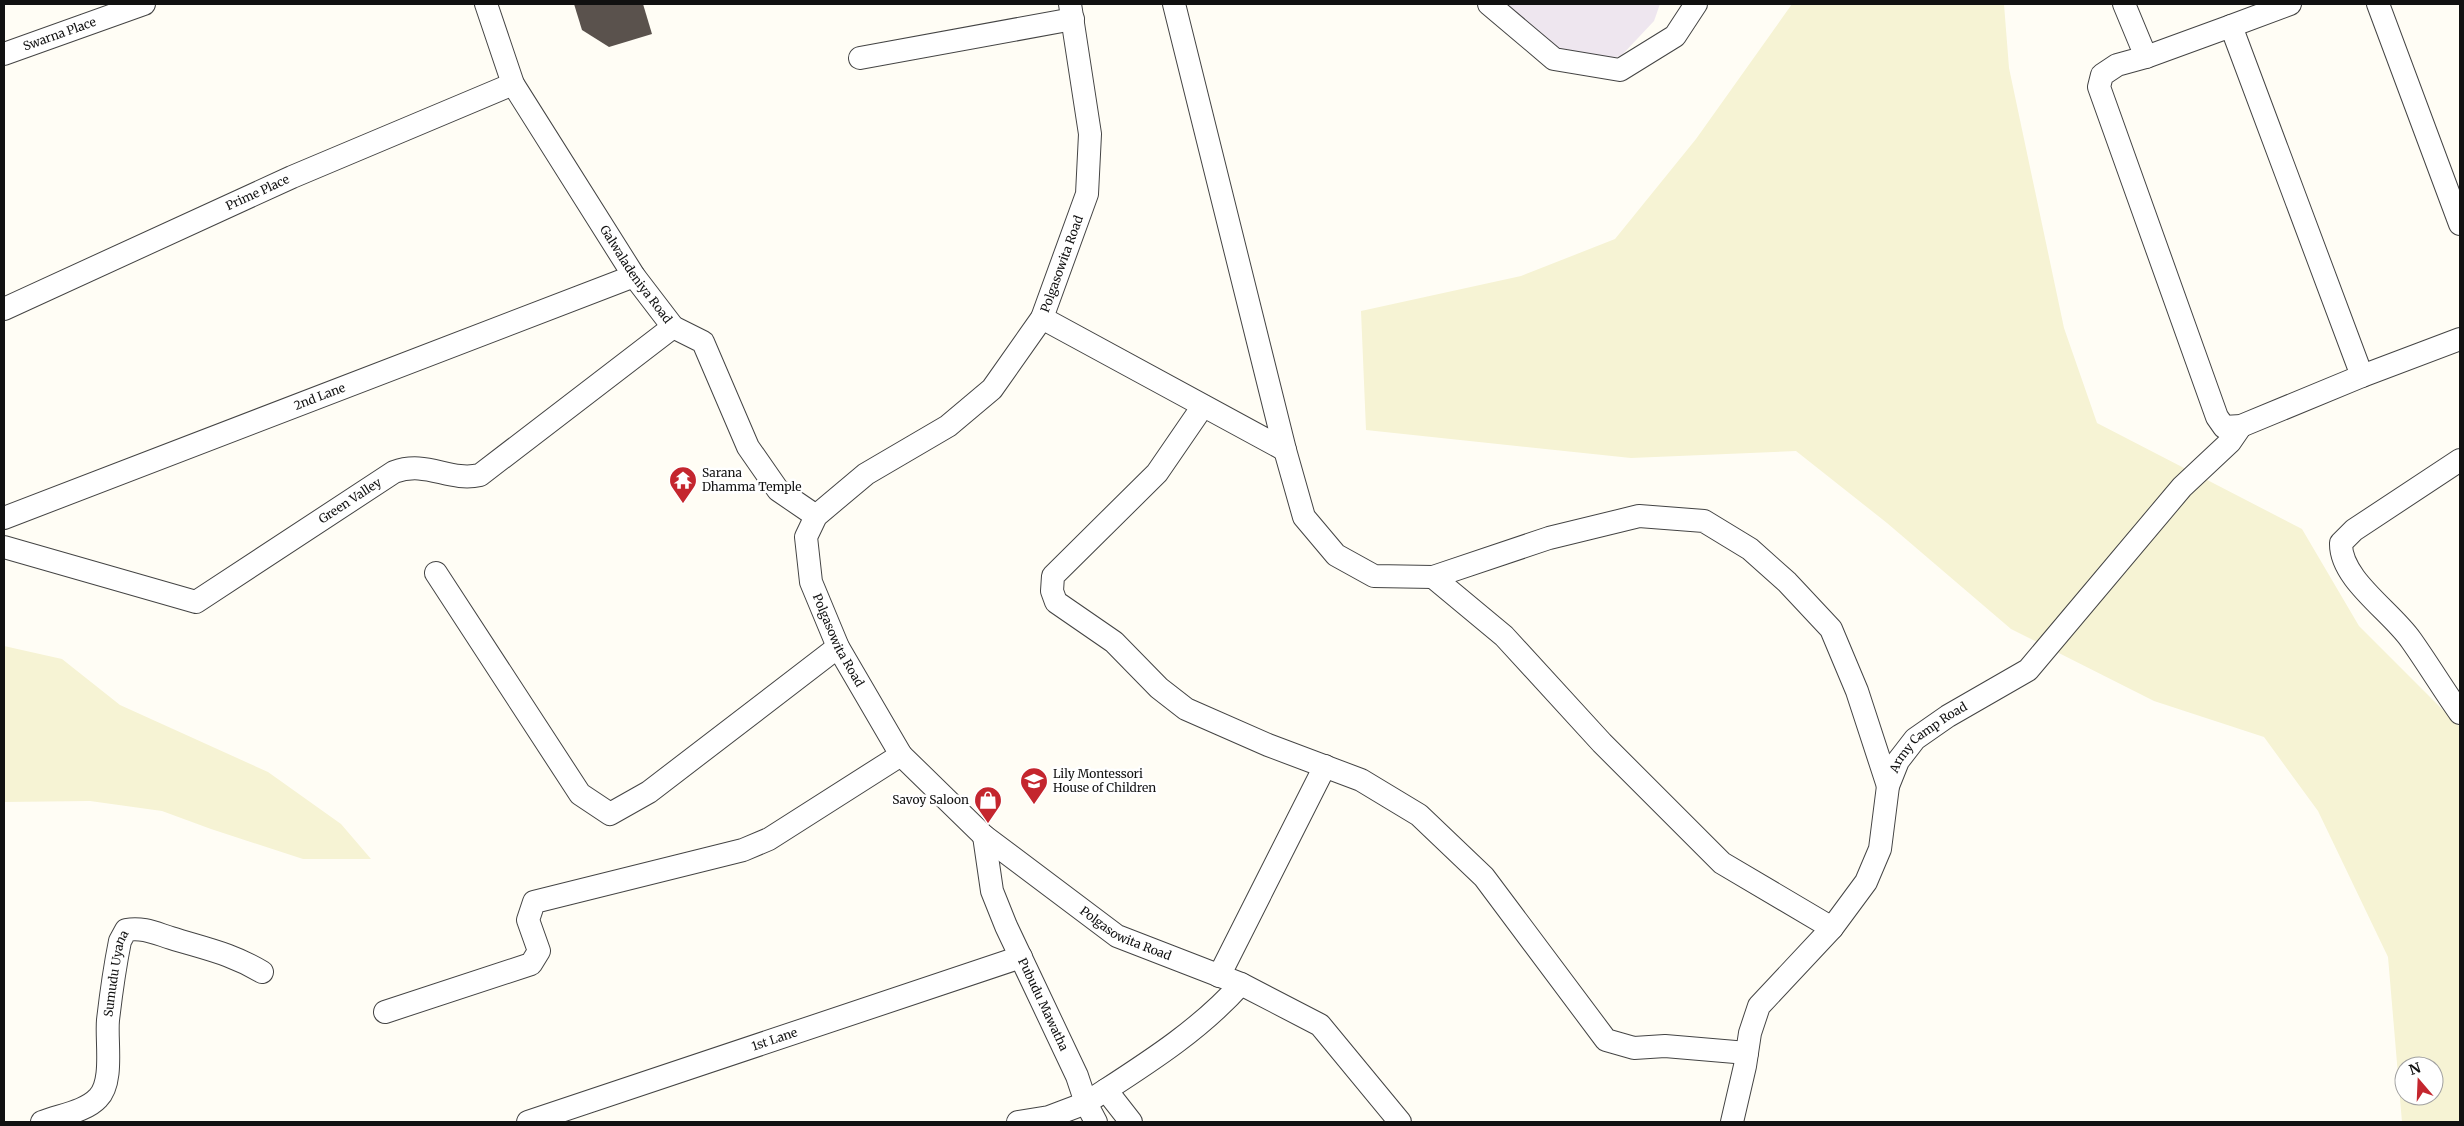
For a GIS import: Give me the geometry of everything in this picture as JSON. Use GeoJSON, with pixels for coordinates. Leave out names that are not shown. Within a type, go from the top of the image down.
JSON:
{"type":"FeatureCollection","features":[{"type":"Feature","properties":{"kind":"street","name":"Swarna Place"},"geometry":{"type":"LineString","coordinates":[[4,54],[144,4]]}},
{"type":"Feature","properties":{"kind":"street","name":"Galwaladeniya Road"},"geometry":{"type":"LineString","coordinates":[[486,4],[513,84],[634,276],[672,326],[703,342],[748,447],[778,490],[816,516]]}},
{"type":"Feature","properties":{"kind":"street"},"geometry":{"type":"LineString","coordinates":[[1174,4],[1285,450],[1304,518],[1336,555],[1374,576],[1433,577],[1549,538],[1639,516],[1704,521],[1750,548],[1787,582],[1831,629],[1857,692],[1888,786]]}},
{"type":"Feature","properties":{"kind":"street"},"geometry":{"type":"LineString","coordinates":[[1489,4],[1554,59],[1620,70],[1675,36],[1696,4]]}},
{"type":"Feature","properties":{"kind":"street"},"geometry":{"type":"LineString","coordinates":[[2124,4],[2146,57]]}},
{"type":"Feature","properties":{"kind":"street"},"geometry":{"type":"LineString","coordinates":[[2378,4],[2460,224]]}},
{"type":"Feature","properties":{"kind":"street"},"geometry":{"type":"LineString","coordinates":[[2285,5],[2146,57],[2118,65],[2102,75],[2100,87],[2217,416],[2224,427],[2241,426],[2362,376],[2460,339]]}},
{"type":"Feature","properties":{"kind":"street"},"geometry":{"type":"LineString","coordinates":[[860,58],[1071,11]]}},
{"type":"Feature","properties":{"kind":"street","name":"Polgasowita Road"},"geometry":{"type":"LineString","coordinates":[[1071,11],[1090,134],[1087,194],[1042,318],[992,389],[948,426],[866,474],[816,516],[806,538],[811,582],[838,647],[902,755],[984,836],[1117,936],[1240,984],[1320,1026],[1400,1122]]}},
{"type":"Feature","properties":{"kind":"street"},"geometry":{"type":"LineString","coordinates":[[2231,26],[2362,376]]}},
{"type":"Feature","properties":{"kind":"street","name":"Prime Place"},"geometry":{"type":"LineString","coordinates":[[4,309],[292,177],[513,84]]}},
{"type":"Feature","properties":{"kind":"street","name":"2nd Lane"},"geometry":{"type":"LineString","coordinates":[[4,518],[634,276]]}},
{"type":"Feature","properties":{"kind":"street"},"geometry":{"type":"LineString","coordinates":[[1042,318],[1285,450]]}},
{"type":"Feature","properties":{"kind":"street","name":"Green Valley"},"geometry":{"type":"LineString","coordinates":[[4,548],[196,602],[394,472],[418,467],[468,478],[480,475],[672,326]]}},
{"type":"Feature","properties":{"kind":"street"},"geometry":{"type":"LineString","coordinates":[[1203,406],[1157,473],[1053,576],[1052,591],[1056,602],[1114,642],[1159,688],[1186,709],[1268,745],[1361,780],[1419,815],[1484,877],[1606,1040],[1634,1048],[1666,1046],[1747,1053]]}},
{"type":"Feature","properties":{"kind":"street","name":"Army Camp Road"},"geometry":{"type":"LineString","coordinates":[[1732,1122],[1750,1033],[1759,1006],[1832,928],[1866,882],[1880,849],[1888,786],[1898,761],[1916,739],[1948,716],[2028,670],[2182,487],[2230,442],[2241,426]]}},
{"type":"Feature","properties":{"kind":"street"},"geometry":{"type":"LineString","coordinates":[[2460,460],[2354,530],[2341,543],[2340,554],[2350,573],[2410,638],[2460,713]]}},
{"type":"Feature","properties":{"kind":"street"},"geometry":{"type":"LineString","coordinates":[[436,573],[580,794],[610,814],[650,792],[838,647]]}},
{"type":"Feature","properties":{"kind":"street"},"geometry":{"type":"LineString","coordinates":[[1433,577],[1504,636],[1602,743],[1722,863],[1832,928]]}},
{"type":"Feature","properties":{"kind":"street"},"geometry":{"type":"LineString","coordinates":[[385,1012],[531,964],[539,950],[528,920],[534,902],[743,850],[769,840],[902,755]]}},
{"type":"Feature","properties":{"kind":"street"},"geometry":{"type":"LineString","coordinates":[[1219,976],[1325,766]]}},
{"type":"Feature","properties":{"kind":"street","name":"Pubudu Mawatha"},"geometry":{"type":"LineString","coordinates":[[984,836],[992,891],[1077,1076],[1091,1113]]}},
{"type":"Feature","properties":{"kind":"street","name":"Sumudu Uyana"},"geometry":{"type":"LineString","coordinates":[[42,1122],[91,1104],[100,1097],[106,1084],[108,1022],[120,940],[126,930],[138,928],[203,945],[242,960],[262,972]]}},
{"type":"Feature","properties":{"kind":"street","name":"1st Lane"},"geometry":{"type":"LineString","coordinates":[[528,1122],[1021,957]]}},
{"type":"Feature","properties":{"kind":"street"},"geometry":{"type":"LineString","coordinates":[[1018,1122],[1091,1113],[1106,1090],[1186,1036],[1218,1010],[1240,984]]}},
{"type":"Feature","properties":{"kind":"street"},"geometry":{"type":"LineString","coordinates":[[1106,1090],[1131,1122]]}},
{"type":"Feature","properties":{"kind":"shaded area"},"geometry":{"type":"Polygon","coordinates":[[[1494,4],[1660,4],[1654,21],[1622,55],[1584,70],[1494,4]]]}},
{"type":"Feature","properties":{"kind":"shaded area"},"geometry":{"type":"Polygon","coordinates":[[[1792,4],[2004,4],[2009,68],[2064,328],[2097,423],[2302,529],[2359,626],[2460,727],[2460,1122],[2402,1122],[2401,1106],[2444,1106],[2444,1056],[2396,1056],[2388,957],[2318,811],[2264,737],[2154,701],[2011,629],[1887,523],[1796,451],[1631,458],[1366,430],[1361,311],[1521,276],[1615,239],[1696,139],[1792,4]]]}},
{"type":"Feature","properties":{"kind":"shaded area"},"geometry":{"type":"Polygon","coordinates":[[[4,646],[62,659],[120,705],[268,772],[341,824],[371,859],[303,859],[162,811],[90,801],[4,802],[4,646]]]}},
{"type":"Feature","properties":{"kind":"building"},"geometry":{"type":"Polygon","coordinates":[[[574,4],[643,4],[652,34],[609,47],[582,30],[574,4]]]}},
{"type":"Feature","properties":{"kind":"place","name":"Sarana Dhamma Temple"},"geometry":{"type":"Point","coordinates":[683,504]}},
{"type":"Feature","properties":{"kind":"place","name":"Lily Montessori House of Children"},"geometry":{"type":"Point","coordinates":[1034,805]}},
{"type":"Feature","properties":{"kind":"place","name":"Savoy Saloon"},"geometry":{"type":"Point","coordinates":[988,824]}}]}
